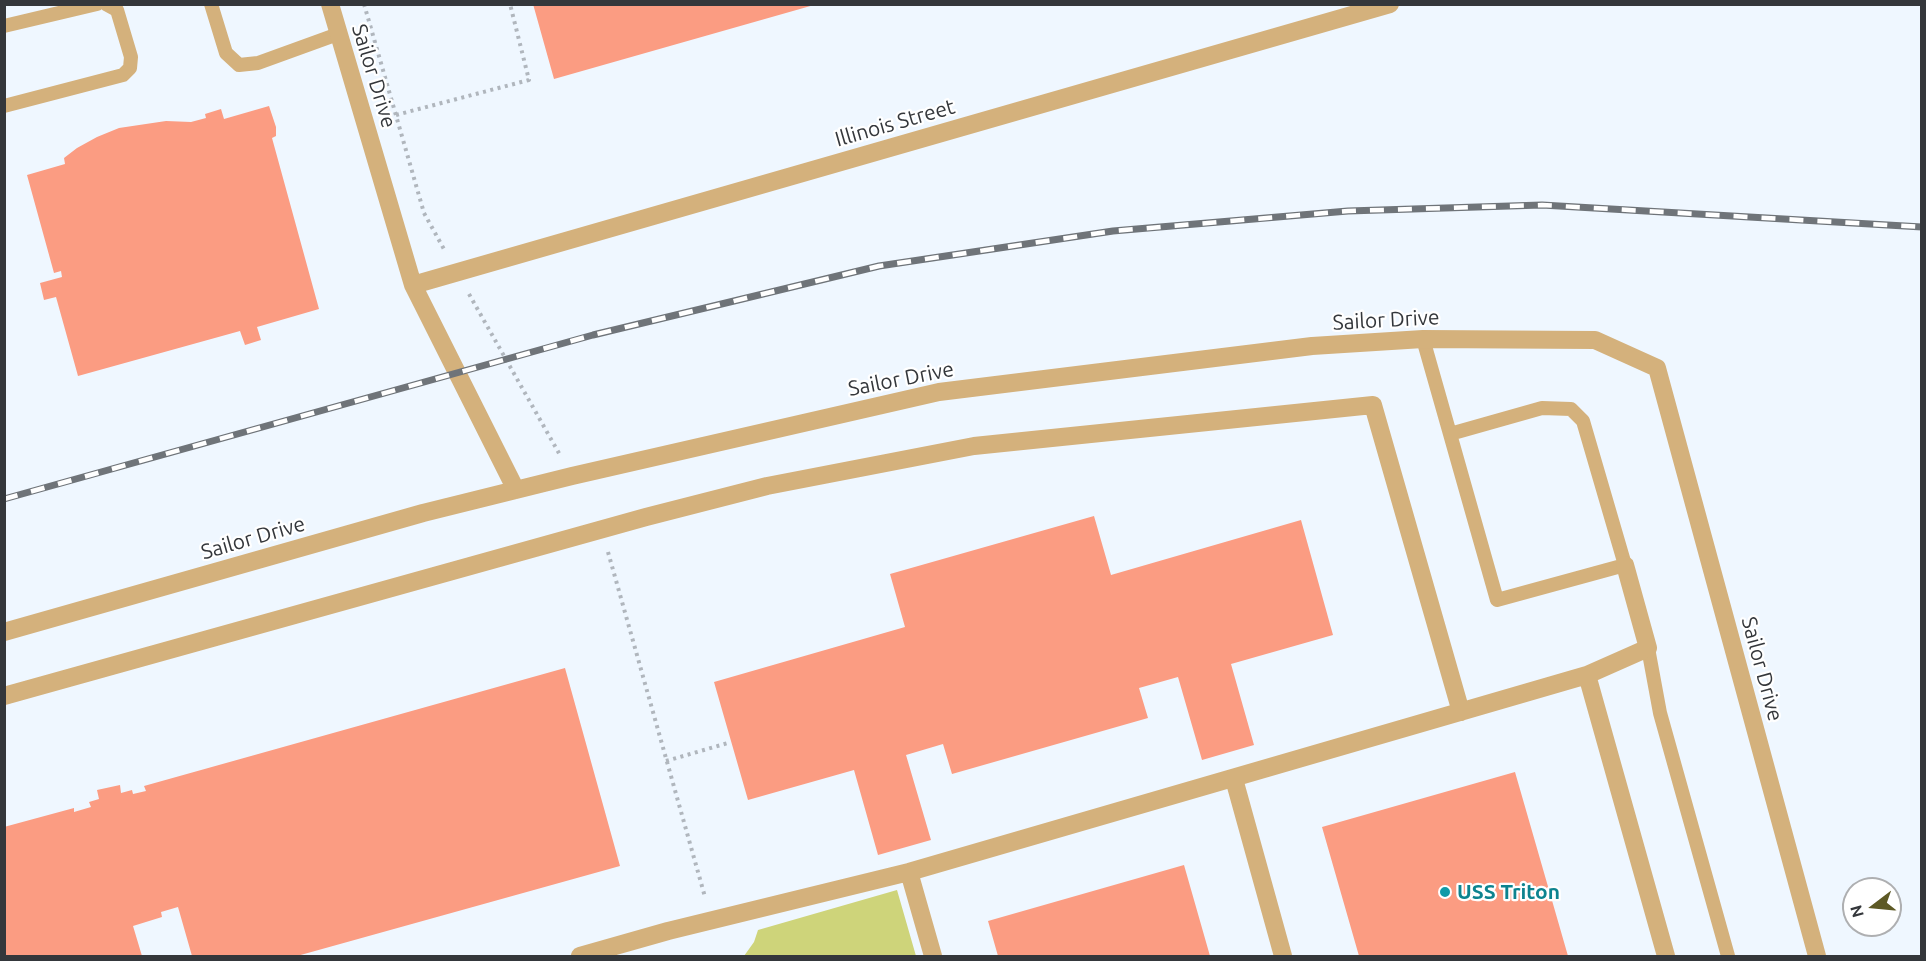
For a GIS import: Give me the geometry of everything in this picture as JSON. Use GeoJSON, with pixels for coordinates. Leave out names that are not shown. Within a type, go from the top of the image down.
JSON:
{"type":"FeatureCollection","features":[{"type":"Feature","properties":{"kind":"street","name":"Sailor Drive"},"geometry":{"type":"LineString","coordinates":[[330,4],[413,285],[516,490]]}},
{"type":"Feature","properties":{"kind":"street","name":"Illinois Street"},"geometry":{"type":"LineString","coordinates":[[413,285],[1390,4]]}},
{"type":"Feature","properties":{"kind":"street","name":"Sailor Drive"},"geometry":{"type":"LineString","coordinates":[[4,632],[423,513],[939,393],[1312,346],[1423,339],[1595,340],[1657,368],[1817,957]]}},
{"type":"Feature","properties":{"kind":"street"},"geometry":{"type":"LineString","coordinates":[[4,696],[767,486],[974,446],[1373,405],[1461,712]]}},
{"type":"Feature","properties":{"kind":"street"},"geometry":{"type":"LineString","coordinates":[[580,957],[711,921],[909,872],[1587,675],[1648,648],[1625,565]]}},
{"type":"Feature","properties":{"kind":"street"},"geometry":{"type":"LineString","coordinates":[[1587,675],[1666,957]]}},
{"type":"Feature","properties":{"kind":"street"},"geometry":{"type":"LineString","coordinates":[[1234,779],[1283,957]]}},
{"type":"Feature","properties":{"kind":"street"},"geometry":{"type":"LineString","coordinates":[[909,872],[933,957]]}},
{"type":"Feature","properties":{"kind":"lane"},"geometry":{"type":"LineString","coordinates":[[4,26],[97,4]]}},
{"type":"Feature","properties":{"kind":"lane"},"geometry":{"type":"LineString","coordinates":[[4,106],[123,75],[130,68],[131,57],[117,10],[106,4]]}},
{"type":"Feature","properties":{"kind":"lane"},"geometry":{"type":"LineString","coordinates":[[211,4],[226,53],[239,65],[258,63],[338,34]]}},
{"type":"Feature","properties":{"kind":"lane"},"geometry":{"type":"LineString","coordinates":[[1423,339],[1497,600],[1625,565],[1583,421],[1570,409],[1542,408],[1450,434]]}},
{"type":"Feature","properties":{"kind":"lane"},"geometry":{"type":"LineString","coordinates":[[1648,648],[1660,712],[1728,957]]}},
{"type":"Feature","properties":{"kind":"path"},"geometry":{"type":"LineString","coordinates":[[396,115],[529,80],[510,4]]}},
{"type":"Feature","properties":{"kind":"path"},"geometry":{"type":"LineString","coordinates":[[602,530],[711,921]]}},
{"type":"Feature","properties":{"kind":"path"},"geometry":{"type":"LineString","coordinates":[[666,761],[728,743]]}},
{"type":"Feature","properties":{"kind":"green space"},"geometry":{"type":"Polygon","coordinates":[[[897,890],[916,956],[744,956],[754,942],[758,930],[897,890]]]}},
{"type":"Feature","properties":{"kind":"building"},"geometry":{"type":"Polygon","coordinates":[[[533,4],[814,4],[814,5],[554,79],[533,4]]]}},
{"type":"Feature","properties":{"kind":"building"},"geometry":{"type":"Polygon","coordinates":[[[269,106],[276,127],[276,136],[272,138],[319,309],[257,327],[261,340],[245,345],[240,331],[78,376],[56,297],[44,300],[40,283],[62,277],[61,271],[54,273],[27,175],[65,164],[64,158],[77,148],[119,128],[166,121],[191,122],[206,118],[205,114],[221,109],[224,119],[269,106]]]}},
{"type":"Feature","properties":{"kind":"building"},"geometry":{"type":"Polygon","coordinates":[[[1094,516],[1111,575],[1301,520],[1333,635],[1231,664],[1254,745],[1202,760],[1178,677],[1139,688],[1148,718],[952,774],[943,744],[906,755],[931,840],[878,855],[854,770],[748,800],[714,682],[905,627],[890,574],[1094,516]]]}},
{"type":"Feature","properties":{"kind":"building"},"geometry":{"type":"Polygon","coordinates":[[[565,668],[620,866],[297,956],[192,956],[178,907],[161,912],[162,917],[133,926],[142,956],[4,956],[4,827],[74,808],[74,812],[91,807],[89,802],[99,799],[97,790],[120,785],[121,793],[132,790],[133,794],[146,791],[144,786],[565,668]]]}},
{"type":"Feature","properties":{"kind":"building","name":"USS Triton"},"geometry":{"type":"Polygon","coordinates":[[[1515,772],[1568,956],[1359,956],[1322,827],[1515,772]]]}},
{"type":"Feature","properties":{"kind":"building"},"geometry":{"type":"Polygon","coordinates":[[[1184,865],[1210,956],[998,956],[988,921],[1184,865]]]}},
{"type":"Feature","properties":{"kind":"railway"},"geometry":{"type":"LineString","coordinates":[[4,499],[593,335],[879,266],[1113,231],[1348,211],[1542,205],[1922,227]]}},
{"type":"Feature","properties":{"kind":"place","name":"USS Triton"},"geometry":{"type":"Point","coordinates":[1445,892]}}]}
